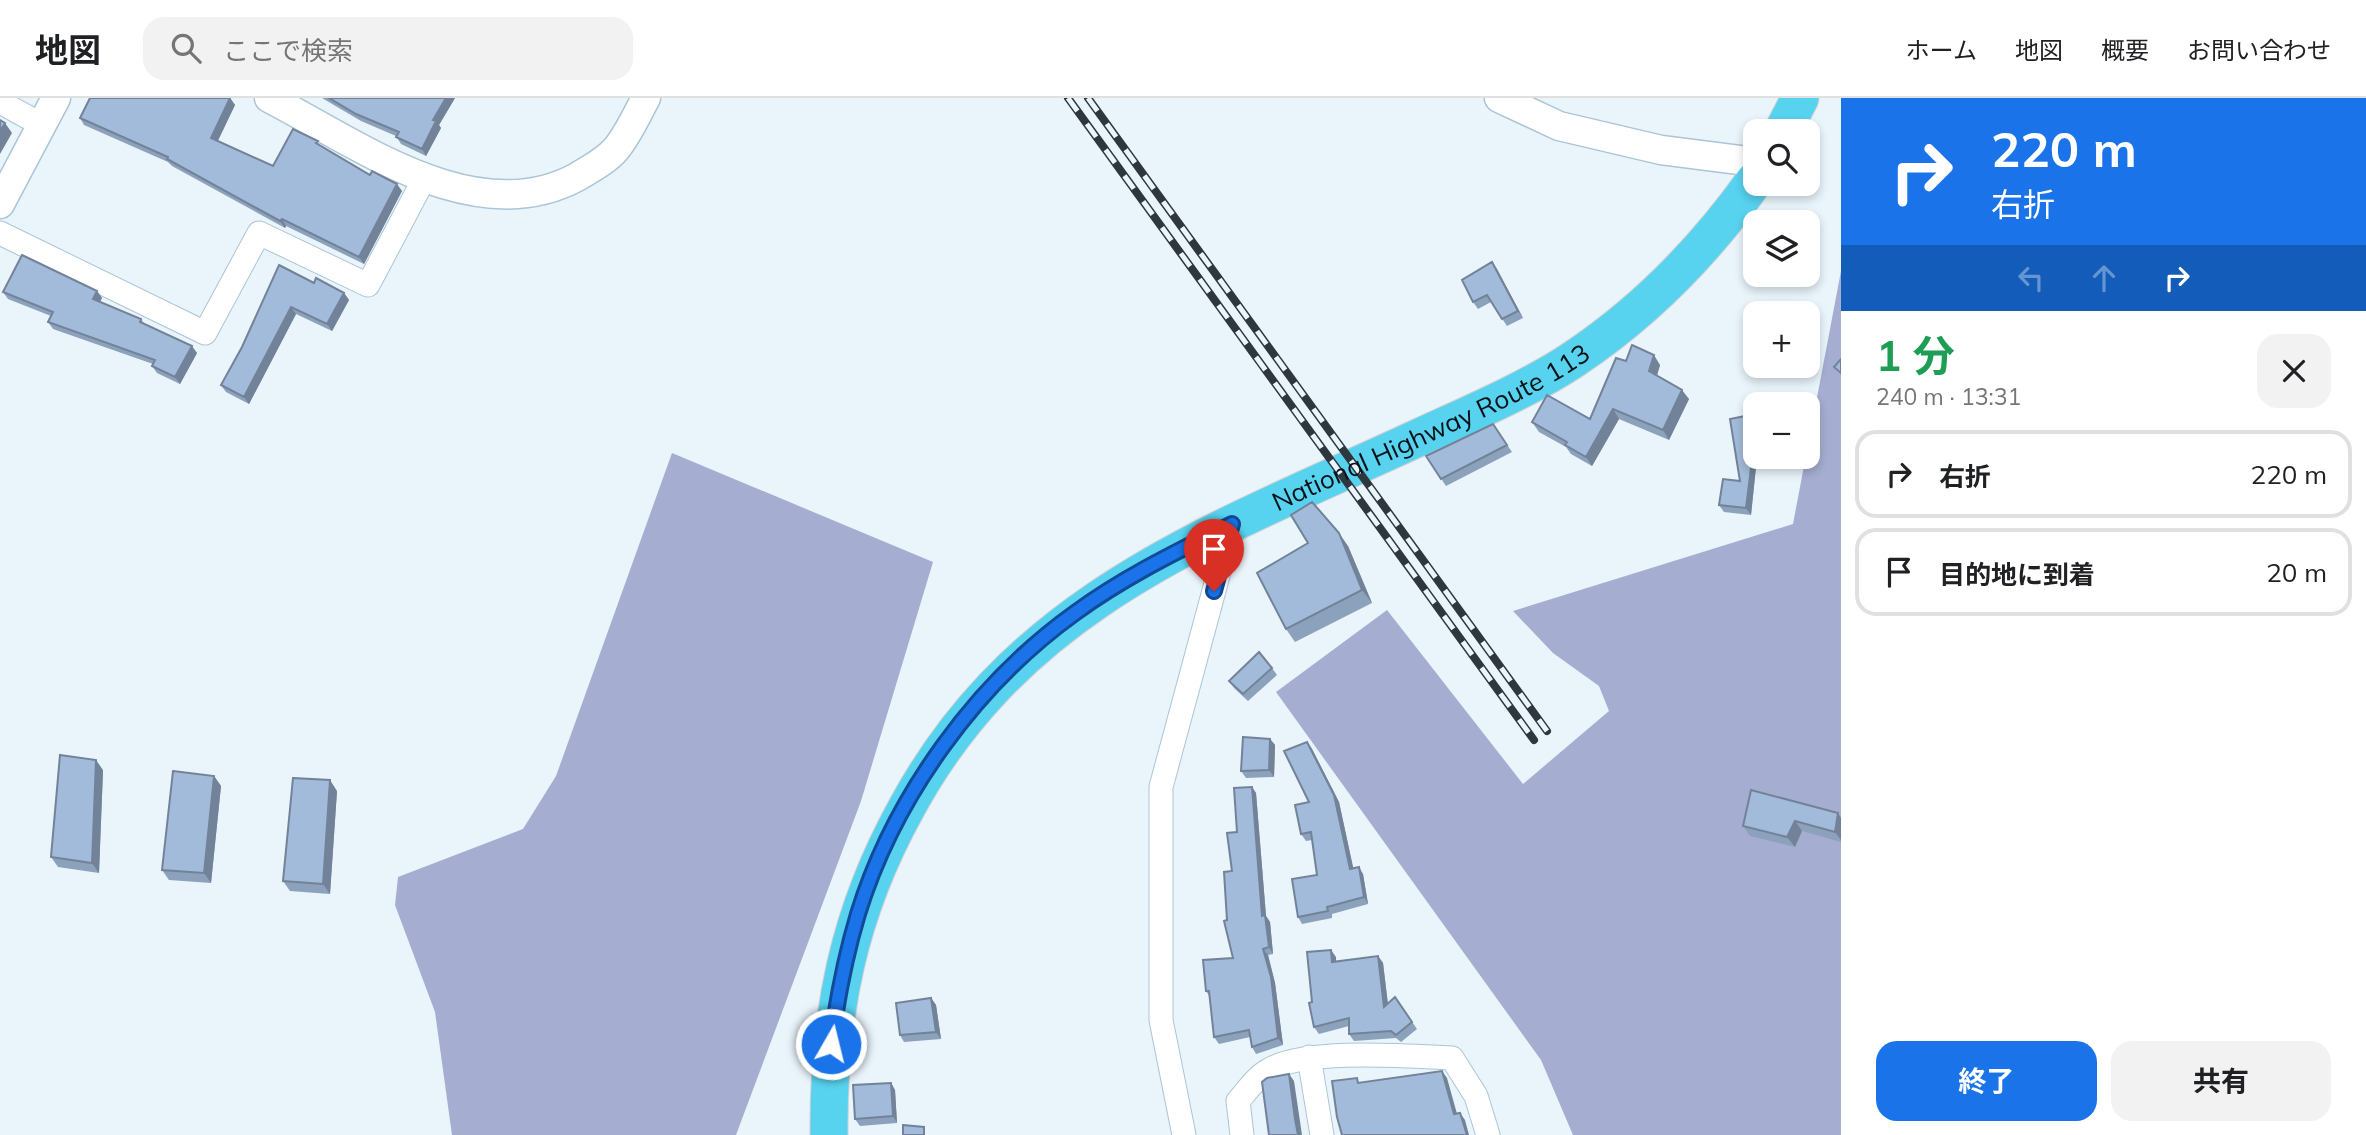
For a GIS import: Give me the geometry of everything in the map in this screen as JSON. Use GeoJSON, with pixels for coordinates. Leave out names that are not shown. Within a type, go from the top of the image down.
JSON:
{"type":"FeatureCollection","features":[{"type":"Feature","properties":{"kind":"highway"},"geometry":{"type":"LineString","coordinates":[[1789,119],[1800,98]]}},
{"type":"Feature","properties":{"kind":"highway","name":"National Highway Route 113"},"geometry":{"type":"LineString","coordinates":[[829,1135],[831,1044],[843,973],[859,912],[894,829],[936,759],[976,706],[1040,640],[1116,585],[1232,524],[1455,421],[1571,362],[1621,326],[1701,251],[1743,196]]}},
{"type":"Feature","properties":{"kind":"street"},"geometry":{"type":"LineString","coordinates":[[0,204],[56,98]]}},
{"type":"Feature","properties":{"kind":"street"},"geometry":{"type":"LineString","coordinates":[[269,98],[424,179],[485,196],[559,187],[593,168],[616,149],[646,98]]}},
{"type":"Feature","properties":{"kind":"street"},"geometry":{"type":"LineString","coordinates":[[1499,98],[1559,126],[1661,150],[1743,160]]}},
{"type":"Feature","properties":{"kind":"street"},"geometry":{"type":"LineString","coordinates":[[0,102],[42,125]]}},
{"type":"Feature","properties":{"kind":"street"},"geometry":{"type":"LineString","coordinates":[[0,233],[205,333],[259,233],[368,285],[424,179]]}},
{"type":"Feature","properties":{"kind":"street"},"geometry":{"type":"LineString","coordinates":[[1184,1135],[1161,1020],[1161,787],[1232,524]]}},
{"type":"Feature","properties":{"kind":"street"},"geometry":{"type":"LineString","coordinates":[[1309,1057],[1322,1135]]}},
{"type":"Feature","properties":{"kind":"street"},"geometry":{"type":"LineString","coordinates":[[1242,1135],[1238,1101],[1269,1070],[1309,1057],[1452,1058],[1476,1096],[1488,1135]]}},
{"type":"Feature","properties":{"kind":"shaded area"},"geometry":{"type":"Polygon","coordinates":[[[1841,271],[1841,1135],[1573,1135],[1541,1060],[1276,692],[1387,610],[1523,784],[1609,711],[1599,686],[1553,653],[1513,611],[1793,524],[1803,469],[1820,469],[1818,392],[1841,271]]]}},
{"type":"Feature","properties":{"kind":"shaded area"},"geometry":{"type":"Polygon","coordinates":[[[672,453],[933,562],[861,801],[736,1135],[452,1135],[435,1012],[395,905],[398,877],[523,829],[556,776],[672,453]]]}},
{"type":"Feature","properties":{"kind":"building"},"geometry":{"type":"Polygon","coordinates":[[[90,98],[230,98],[211,138],[273,166],[293,129],[318,141],[316,143],[370,175],[372,171],[397,184],[359,257],[282,219],[280,221],[167,159],[168,157],[80,118],[90,98]]]}},
{"type":"Feature","properties":{"kind":"building"},"geometry":{"type":"Polygon","coordinates":[[[329,98],[446,98],[433,120],[436,121],[422,149],[396,137],[399,132],[356,114],[329,98]]]}},
{"type":"Feature","properties":{"kind":"building"},"geometry":{"type":"Polygon","coordinates":[[[22,255],[97,291],[93,299],[141,319],[140,322],[192,346],[175,377],[152,366],[155,360],[48,322],[53,312],[3,292],[22,255]]]}},
{"type":"Feature","properties":{"kind":"building"},"geometry":{"type":"Polygon","coordinates":[[[1492,262],[1518,311],[1502,319],[1487,295],[1473,302],[1462,280],[1492,262]]]}},
{"type":"Feature","properties":{"kind":"building"},"geometry":{"type":"Polygon","coordinates":[[[279,265],[314,283],[316,278],[344,293],[327,324],[291,307],[244,397],[221,385],[242,347],[279,265]]]}},
{"type":"Feature","properties":{"kind":"building"},"geometry":{"type":"Polygon","coordinates":[[[1632,345],[1654,355],[1649,371],[1682,390],[1663,430],[1613,409],[1586,457],[1565,445],[1567,442],[1532,422],[1547,395],[1590,419],[1616,358],[1626,361],[1632,345]]]}},
{"type":"Feature","properties":{"kind":"building"},"geometry":{"type":"Polygon","coordinates":[[[1841,359],[1841,373],[1834,367],[1841,359]]]}},
{"type":"Feature","properties":{"kind":"building"},"geometry":{"type":"Polygon","coordinates":[[[1743,416],[1743,469],[1751,469],[1746,508],[1719,505],[1723,479],[1740,481],[1730,419],[1743,416]]]}},
{"type":"Feature","properties":{"kind":"building"},"geometry":{"type":"Polygon","coordinates":[[[1493,424],[1507,445],[1441,479],[1426,456],[1493,424]]]}},
{"type":"Feature","properties":{"kind":"building"},"geometry":{"type":"Polygon","coordinates":[[[1312,502],[1339,533],[1362,590],[1286,629],[1257,573],[1308,543],[1291,515],[1312,502]]]}},
{"type":"Feature","properties":{"kind":"building"},"geometry":{"type":"Polygon","coordinates":[[[1259,652],[1272,668],[1243,694],[1229,681],[1259,652]]]}},
{"type":"Feature","properties":{"kind":"building"},"geometry":{"type":"Polygon","coordinates":[[[1243,737],[1270,739],[1269,770],[1241,771],[1243,737]]]}},
{"type":"Feature","properties":{"kind":"building"},"geometry":{"type":"Polygon","coordinates":[[[1307,742],[1334,795],[1350,869],[1359,867],[1364,897],[1327,907],[1328,911],[1298,917],[1292,879],[1317,875],[1311,832],[1301,834],[1295,805],[1309,802],[1284,751],[1307,742]]]}},
{"type":"Feature","properties":{"kind":"building"},"geometry":{"type":"Polygon","coordinates":[[[60,755],[96,760],[92,863],[51,857],[60,755]]]}},
{"type":"Feature","properties":{"kind":"building"},"geometry":{"type":"Polygon","coordinates":[[[173,771],[214,776],[204,873],[162,870],[173,771]]]}},
{"type":"Feature","properties":{"kind":"building"},"geometry":{"type":"Polygon","coordinates":[[[293,778],[330,780],[323,884],[283,881],[293,778]]]}},
{"type":"Feature","properties":{"kind":"building"},"geometry":{"type":"Polygon","coordinates":[[[1252,787],[1262,916],[1265,915],[1269,947],[1263,949],[1271,977],[1278,1038],[1252,1047],[1249,1030],[1214,1037],[1203,960],[1233,958],[1224,921],[1227,920],[1224,872],[1232,871],[1227,833],[1237,832],[1234,788],[1252,787]]]}},
{"type":"Feature","properties":{"kind":"building"},"geometry":{"type":"Polygon","coordinates":[[[1751,790],[1838,813],[1835,832],[1795,821],[1787,837],[1743,826],[1751,790]]]}},
{"type":"Feature","properties":{"kind":"building"},"geometry":{"type":"Polygon","coordinates":[[[1331,950],[1332,962],[1378,956],[1384,1007],[1395,997],[1412,1022],[1396,1035],[1391,1031],[1349,1034],[1349,1018],[1314,1027],[1309,1003],[1312,1002],[1307,952],[1331,950]]]}},
{"type":"Feature","properties":{"kind":"building"},"geometry":{"type":"Polygon","coordinates":[[[931,998],[936,1032],[900,1035],[896,1003],[931,998]]]}},
{"type":"Feature","properties":{"kind":"building"},"geometry":{"type":"Polygon","coordinates":[[[1442,1071],[1454,1114],[1460,1113],[1467,1135],[1342,1135],[1332,1081],[1357,1078],[1358,1083],[1442,1071]]]}},
{"type":"Feature","properties":{"kind":"building"},"geometry":{"type":"Polygon","coordinates":[[[1289,1074],[1298,1135],[1269,1135],[1262,1082],[1267,1078],[1289,1074]]]}},
{"type":"Feature","properties":{"kind":"building"},"geometry":{"type":"Polygon","coordinates":[[[891,1083],[893,1116],[855,1119],[853,1085],[891,1083]]]}},
{"type":"Feature","properties":{"kind":"building"},"geometry":{"type":"Polygon","coordinates":[[[903,1125],[924,1127],[924,1135],[903,1135],[903,1125]]]}},
{"type":"Feature","properties":{"kind":"railway"},"geometry":{"type":"LineString","coordinates":[[1068,98],[1534,740]]}},
{"type":"Feature","properties":{"kind":"railway"},"geometry":{"type":"LineString","coordinates":[[1088,98],[1547,731]]}},
{"type":"Feature","properties":{"kind":"route"},"geometry":{"type":"LineString","coordinates":[[831,1044],[846,960],[859,912],[874,872],[917,788],[942,749],[976,706],[1007,671],[1040,640],[1075,613],[1116,585],[1232,524],[1214,591]]}}]}
